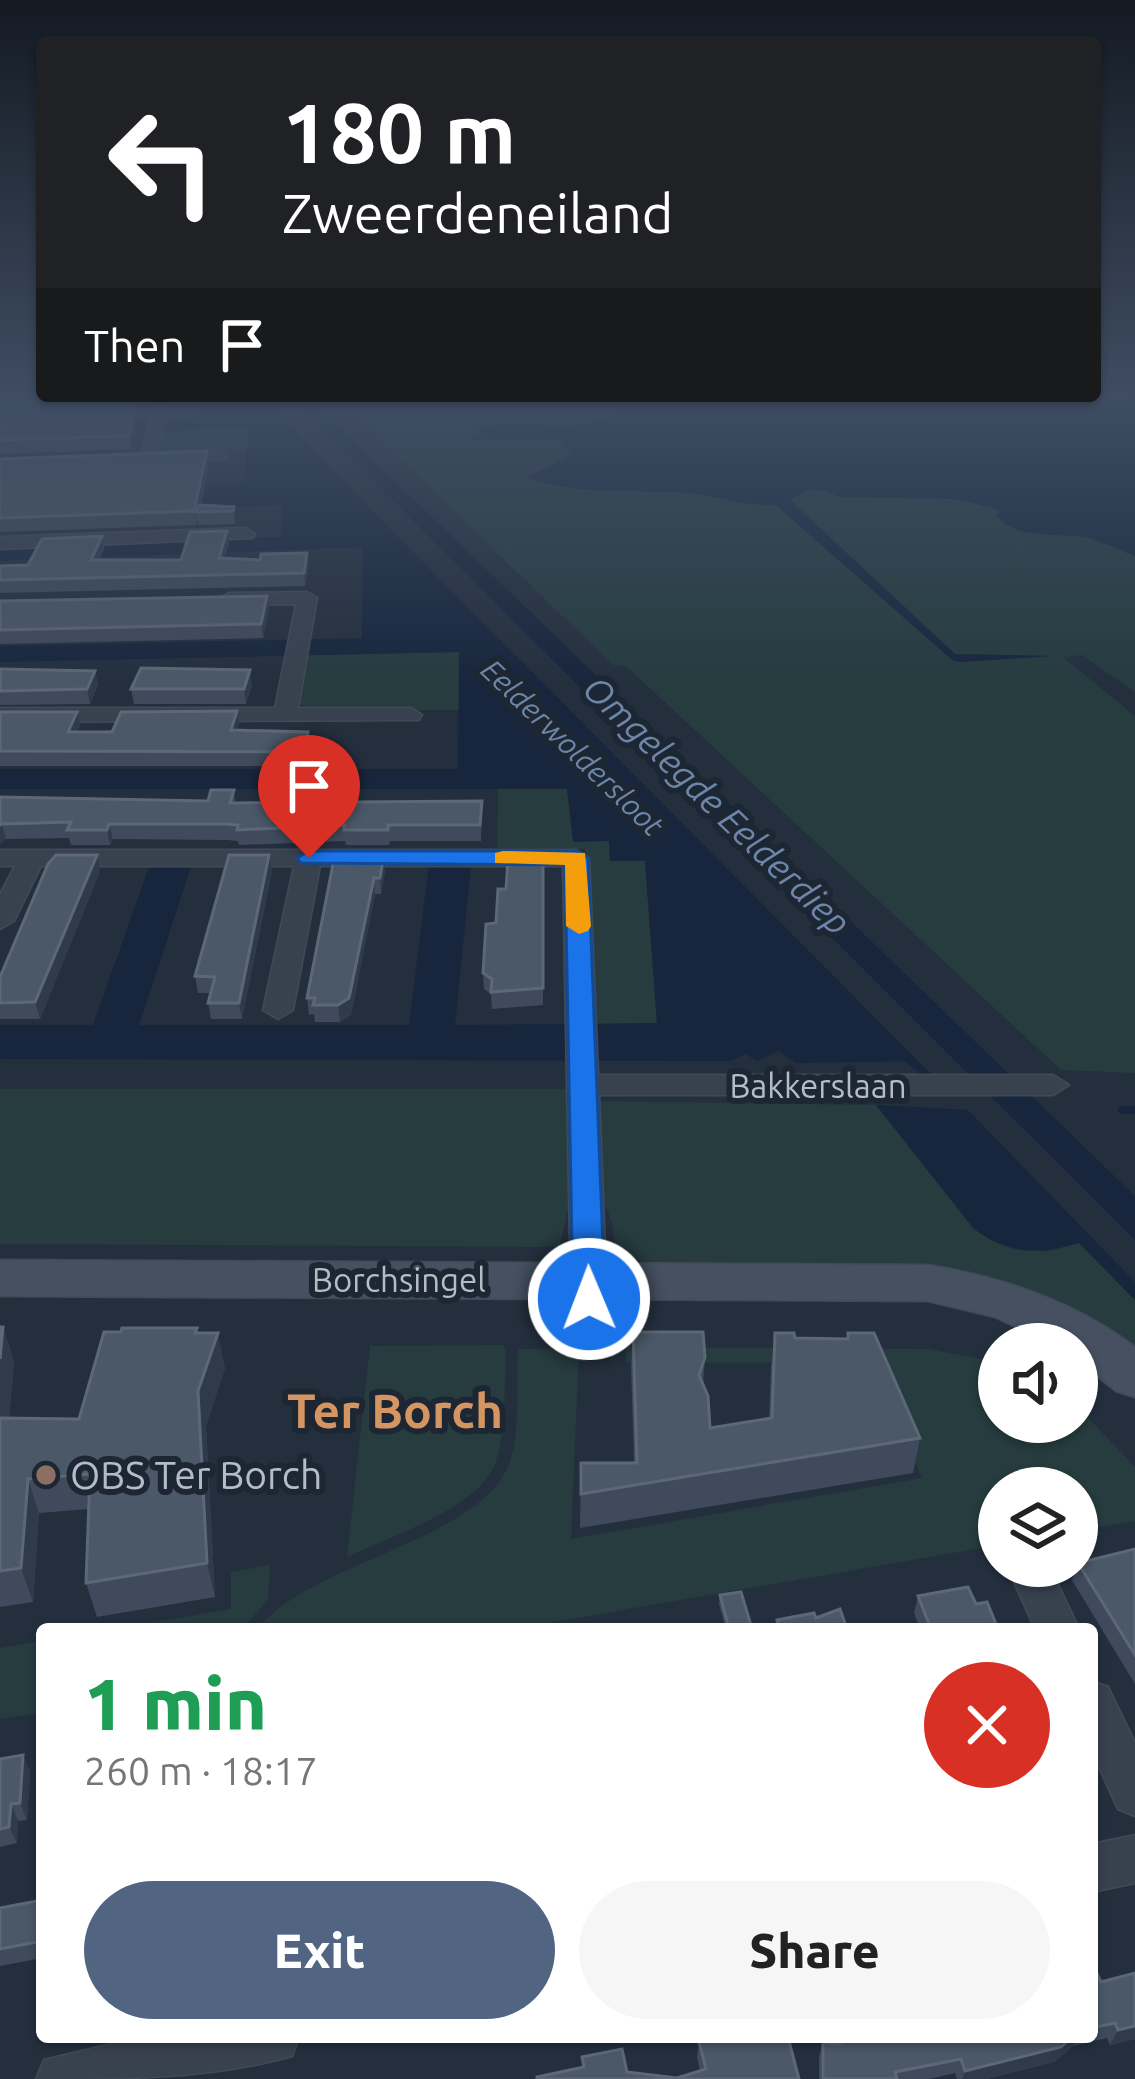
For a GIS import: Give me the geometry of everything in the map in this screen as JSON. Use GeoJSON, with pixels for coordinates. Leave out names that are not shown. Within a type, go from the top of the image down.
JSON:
{"type":"FeatureCollection","features":[{"type":"Feature","properties":{"kind":"main road","name":"Borchsingel"},"geometry":{"type":"LineString","coordinates":[[0,1278],[589,1289],[923,1302],[1010,1323]]}},
{"type":"Feature","properties":{"kind":"main road","name":"Borchsingel"},"geometry":{"type":"LineString","coordinates":[[0,1296],[928,1283],[1039,1312],[1091,1341],[1135,1376]]}},
{"type":"Feature","properties":{"kind":"main road"},"geometry":{"type":"LineString","coordinates":[[1098,1374],[1135,1407]]}},
{"type":"Feature","properties":{"kind":"street"},"geometry":{"type":"LineString","coordinates":[[0,543],[246,534]]}},
{"type":"Feature","properties":{"kind":"street"},"geometry":{"type":"LineString","coordinates":[[214,599],[307,598],[285,715]]}},
{"type":"Feature","properties":{"kind":"street"},"geometry":{"type":"LineString","coordinates":[[0,716],[411,715]]}},
{"type":"Feature","properties":{"kind":"street"},"geometry":{"type":"LineString","coordinates":[[0,857],[577,858],[589,1289]]}},
{"type":"Feature","properties":{"kind":"street"},"geometry":{"type":"LineString","coordinates":[[0,921],[32,857]]}},
{"type":"Feature","properties":{"kind":"street"},"geometry":{"type":"LineString","coordinates":[[278,1010],[309,858]]}},
{"type":"Feature","properties":{"kind":"street","name":"Bakkerslaan"},"geometry":{"type":"LineString","coordinates":[[584,1076],[1040,1085]]}},
{"type":"Feature","properties":{"kind":"street"},"geometry":{"type":"LineString","coordinates":[[1038,1587],[1055,1623]]}},
{"type":"Feature","properties":{"kind":"street"},"geometry":{"type":"LineString","coordinates":[[1098,1715],[1135,1793]]}},
{"type":"Feature","properties":{"kind":"street"},"geometry":{"type":"LineString","coordinates":[[1098,1867],[1135,1858]]}},
{"type":"Feature","properties":{"kind":"street"},"geometry":{"type":"LineString","coordinates":[[63,2079],[241,2043]]}},
{"type":"Feature","properties":{"kind":"green space"},"geometry":{"type":"Polygon","coordinates":[[[434,492],[686,493],[776,505],[956,662],[1050,656],[955,654],[789,501],[805,492],[955,499],[994,507],[1048,535],[1087,537],[1135,556],[1135,692],[1082,655],[1063,657],[1135,716],[1135,1073],[1061,1070],[626,666],[613,665],[434,492]]]}},
{"type":"Feature","properties":{"kind":"green space"},"geometry":{"type":"Polygon","coordinates":[[[459,652],[459,710],[315,710],[300,704],[308,655],[459,652]]]}},
{"type":"Feature","properties":{"kind":"green space"},"geometry":{"type":"Polygon","coordinates":[[[498,789],[568,789],[610,841],[645,861],[657,1024],[592,1024],[585,849],[497,848],[498,789]]]}},
{"type":"Feature","properties":{"kind":"green space"},"geometry":{"type":"Polygon","coordinates":[[[0,1089],[575,1089],[573,1189],[559,1247],[0,1244],[0,1089]]]}},
{"type":"Feature","properties":{"kind":"green space"},"geometry":{"type":"Polygon","coordinates":[[[593,1101],[876,1105],[974,1229],[1045,1252],[1079,1243],[1135,1300],[1135,1362],[1098,1340],[1098,1323],[1070,1323],[1041,1306],[645,1274],[643,1263],[615,1245],[595,1178],[593,1101]]]}},
{"type":"Feature","properties":{"kind":"green space"},"geometry":{"type":"Polygon","coordinates":[[[503,1345],[502,1431],[491,1472],[446,1511],[347,1557],[370,1346],[503,1345]]]}},
{"type":"Feature","properties":{"kind":"green space"},"geometry":{"type":"Polygon","coordinates":[[[626,1347],[929,1349],[978,1358],[978,1443],[1098,1443],[1098,1428],[1135,1467],[1135,1521],[1098,1527],[1098,1467],[978,1467],[978,1549],[548,1623],[265,1623],[316,1585],[433,1531],[494,1488],[513,1448],[518,1349],[579,1348],[571,1539],[922,1478],[871,1362],[626,1363],[626,1347]]]}},
{"type":"Feature","properties":{"kind":"green space"},"geometry":{"type":"Polygon","coordinates":[[[270,1565],[268,1600],[247,1623],[148,1623],[231,1609],[231,1572],[270,1565]]]}},
{"type":"Feature","properties":{"kind":"green space"},"geometry":{"type":"Polygon","coordinates":[[[36,1642],[36,1713],[0,1719],[0,1648],[36,1642]]]}},
{"type":"Feature","properties":{"kind":"water"},"geometry":{"type":"Polygon","coordinates":[[[0,492],[354,492],[918,1061],[796,1063],[779,1051],[757,1061],[746,1054],[731,1061],[0,1059],[0,1025],[93,1025],[150,864],[192,864],[139,1025],[409,1025],[429,864],[471,865],[455,1025],[657,1023],[645,861],[610,861],[609,841],[573,842],[567,789],[0,789],[0,769],[458,769],[459,652],[0,662],[0,646],[362,638],[363,547],[0,561],[0,548],[281,537],[283,505],[0,516],[0,492]]]}},
{"type":"Feature","properties":{"kind":"water","name":"Omgelegde Eelderdiep"},"geometry":{"type":"Polygon","coordinates":[[[384,492],[406,492],[1135,1196],[1135,1240],[384,492]]]}},
{"type":"Feature","properties":{"kind":"water"},"geometry":{"type":"Polygon","coordinates":[[[659,492],[805,492],[790,500],[955,654],[1052,656],[952,660],[776,505],[659,492]]]}},
{"type":"Feature","properties":{"kind":"water"},"geometry":{"type":"Polygon","coordinates":[[[823,492],[1135,492],[1135,556],[1089,538],[1015,529],[996,515],[1000,510],[955,499],[841,497],[823,492]]]}},
{"type":"Feature","properties":{"kind":"water"},"geometry":{"type":"Polygon","coordinates":[[[876,1105],[968,1110],[1135,1282],[1135,1300],[1079,1243],[1025,1250],[1000,1244],[974,1229],[876,1105]]]}},
{"type":"Feature","properties":{"kind":"building"},"geometry":{"type":"Polygon","coordinates":[[[0,492],[198,492],[194,511],[0,518],[0,492]]]}},
{"type":"Feature","properties":{"kind":"building"},"geometry":{"type":"Polygon","coordinates":[[[199,505],[234,507],[233,511],[196,512],[199,505]]]}},
{"type":"Feature","properties":{"kind":"building"},"geometry":{"type":"Polygon","coordinates":[[[227,531],[219,558],[260,560],[261,554],[307,553],[304,573],[0,580],[0,566],[28,565],[42,539],[102,536],[91,560],[181,560],[190,532],[227,531]]]}},
{"type":"Feature","properties":{"kind":"building"},"geometry":{"type":"Polygon","coordinates":[[[267,596],[261,624],[0,630],[0,601],[267,596]]]}},
{"type":"Feature","properties":{"kind":"building"},"geometry":{"type":"Polygon","coordinates":[[[141,668],[250,670],[244,689],[131,689],[141,668]]]}},
{"type":"Feature","properties":{"kind":"building"},"geometry":{"type":"Polygon","coordinates":[[[0,669],[95,671],[87,689],[0,691],[0,669]]]}},
{"type":"Feature","properties":{"kind":"building"},"geometry":{"type":"Polygon","coordinates":[[[237,711],[231,730],[308,732],[303,752],[0,751],[0,712],[77,712],[68,732],[112,732],[121,712],[237,711]]]}},
{"type":"Feature","properties":{"kind":"building"},"geometry":{"type":"Polygon","coordinates":[[[211,790],[234,790],[230,803],[482,801],[480,825],[237,830],[238,825],[225,824],[109,824],[107,830],[67,830],[71,822],[0,825],[0,797],[208,801],[211,790]]]}},
{"type":"Feature","properties":{"kind":"building"},"geometry":{"type":"Polygon","coordinates":[[[339,854],[384,854],[380,878],[374,878],[349,998],[338,1005],[313,1005],[315,998],[307,998],[333,864],[339,854]]]}},
{"type":"Feature","properties":{"kind":"building"},"geometry":{"type":"Polygon","coordinates":[[[56,855],[97,855],[35,1002],[0,1003],[0,977],[56,855]]]}},
{"type":"Feature","properties":{"kind":"building"},"geometry":{"type":"Polygon","coordinates":[[[229,855],[269,855],[239,1003],[208,1003],[215,977],[195,976],[229,855]]]}},
{"type":"Feature","properties":{"kind":"building"},"geometry":{"type":"Polygon","coordinates":[[[508,858],[543,858],[543,988],[491,992],[492,979],[483,973],[486,924],[496,923],[498,889],[506,889],[508,858]]]}},
{"type":"Feature","properties":{"kind":"building"},"geometry":{"type":"Polygon","coordinates":[[[122,1328],[197,1328],[195,1333],[218,1333],[198,1391],[207,1563],[86,1583],[90,1474],[28,1479],[21,1568],[0,1571],[0,1418],[79,1419],[104,1332],[121,1332],[122,1328]]]}},
{"type":"Feature","properties":{"kind":"building"},"geometry":{"type":"Polygon","coordinates":[[[633,1332],[703,1332],[705,1357],[699,1375],[708,1396],[710,1428],[772,1418],[775,1333],[848,1339],[848,1333],[874,1333],[920,1438],[581,1494],[581,1463],[637,1463],[633,1332]]]}},
{"type":"Feature","properties":{"kind":"building"},"geometry":{"type":"Polygon","coordinates":[[[1135,1549],[1135,1655],[1093,1587],[1098,1587],[1098,1558],[1135,1549]]]}},
{"type":"Feature","properties":{"kind":"building"},"geometry":{"type":"Polygon","coordinates":[[[968,1587],[976,1604],[987,1602],[996,1623],[929,1623],[918,1596],[968,1587]]]}},
{"type":"Feature","properties":{"kind":"building"},"geometry":{"type":"Polygon","coordinates":[[[741,1592],[750,1623],[727,1623],[720,1595],[741,1592]]]}},
{"type":"Feature","properties":{"kind":"building"},"geometry":{"type":"Polygon","coordinates":[[[840,1609],[845,1623],[777,1620],[814,1613],[816,1618],[840,1609]]]}},
{"type":"Feature","properties":{"kind":"building"},"geometry":{"type":"Polygon","coordinates":[[[23,1755],[20,1803],[11,1804],[9,1827],[0,1829],[0,1759],[23,1755]]]}},
{"type":"Feature","properties":{"kind":"building"},"geometry":{"type":"Polygon","coordinates":[[[36,1901],[36,1942],[0,1949],[0,1908],[36,1901]]]}},
{"type":"Feature","properties":{"kind":"building"},"geometry":{"type":"Polygon","coordinates":[[[1135,1973],[1135,2026],[1118,2030],[1115,2023],[1098,2027],[1098,1975],[1101,1982],[1135,1973]]]}},
{"type":"Feature","properties":{"kind":"building"},"geometry":{"type":"Polygon","coordinates":[[[699,2043],[790,2043],[799,2079],[537,2079],[584,2067],[582,2057],[622,2049],[627,2072],[677,2078],[706,2069],[699,2043]]]}},
{"type":"Feature","properties":{"kind":"building"},"geometry":{"type":"Polygon","coordinates":[[[823,2043],[1065,2043],[965,2071],[961,2059],[895,2072],[897,2079],[823,2079],[823,2043]]]}},
{"type":"Feature","properties":{"kind":"waterway","name":"Eelderwoldersloot"},"geometry":{"type":"LineString","coordinates":[[907,1058],[927,1075]]}},
{"type":"Feature","properties":{"kind":"waterway"},"geometry":{"type":"LineString","coordinates":[[1122,1110],[1135,1110]]}},
{"type":"Feature","properties":{"kind":"slow traffic"},"geometry":{"type":"LineString","coordinates":[[503,858],[577,858],[579,926]]}},
{"type":"Feature","properties":{"kind":"place","name":"OBS Ter Borch"},"geometry":{"type":"Point","coordinates":[46,1475]}},
{"type":"Feature","properties":{"kind":"district","name":"Ter Borch"},"geometry":{"type":"Point","coordinates":[395,1411]}},
{"type":"Feature","properties":{"kind":"route"},"geometry":{"type":"LineString","coordinates":[[309,858],[577,858],[589,1299]]}}]}
